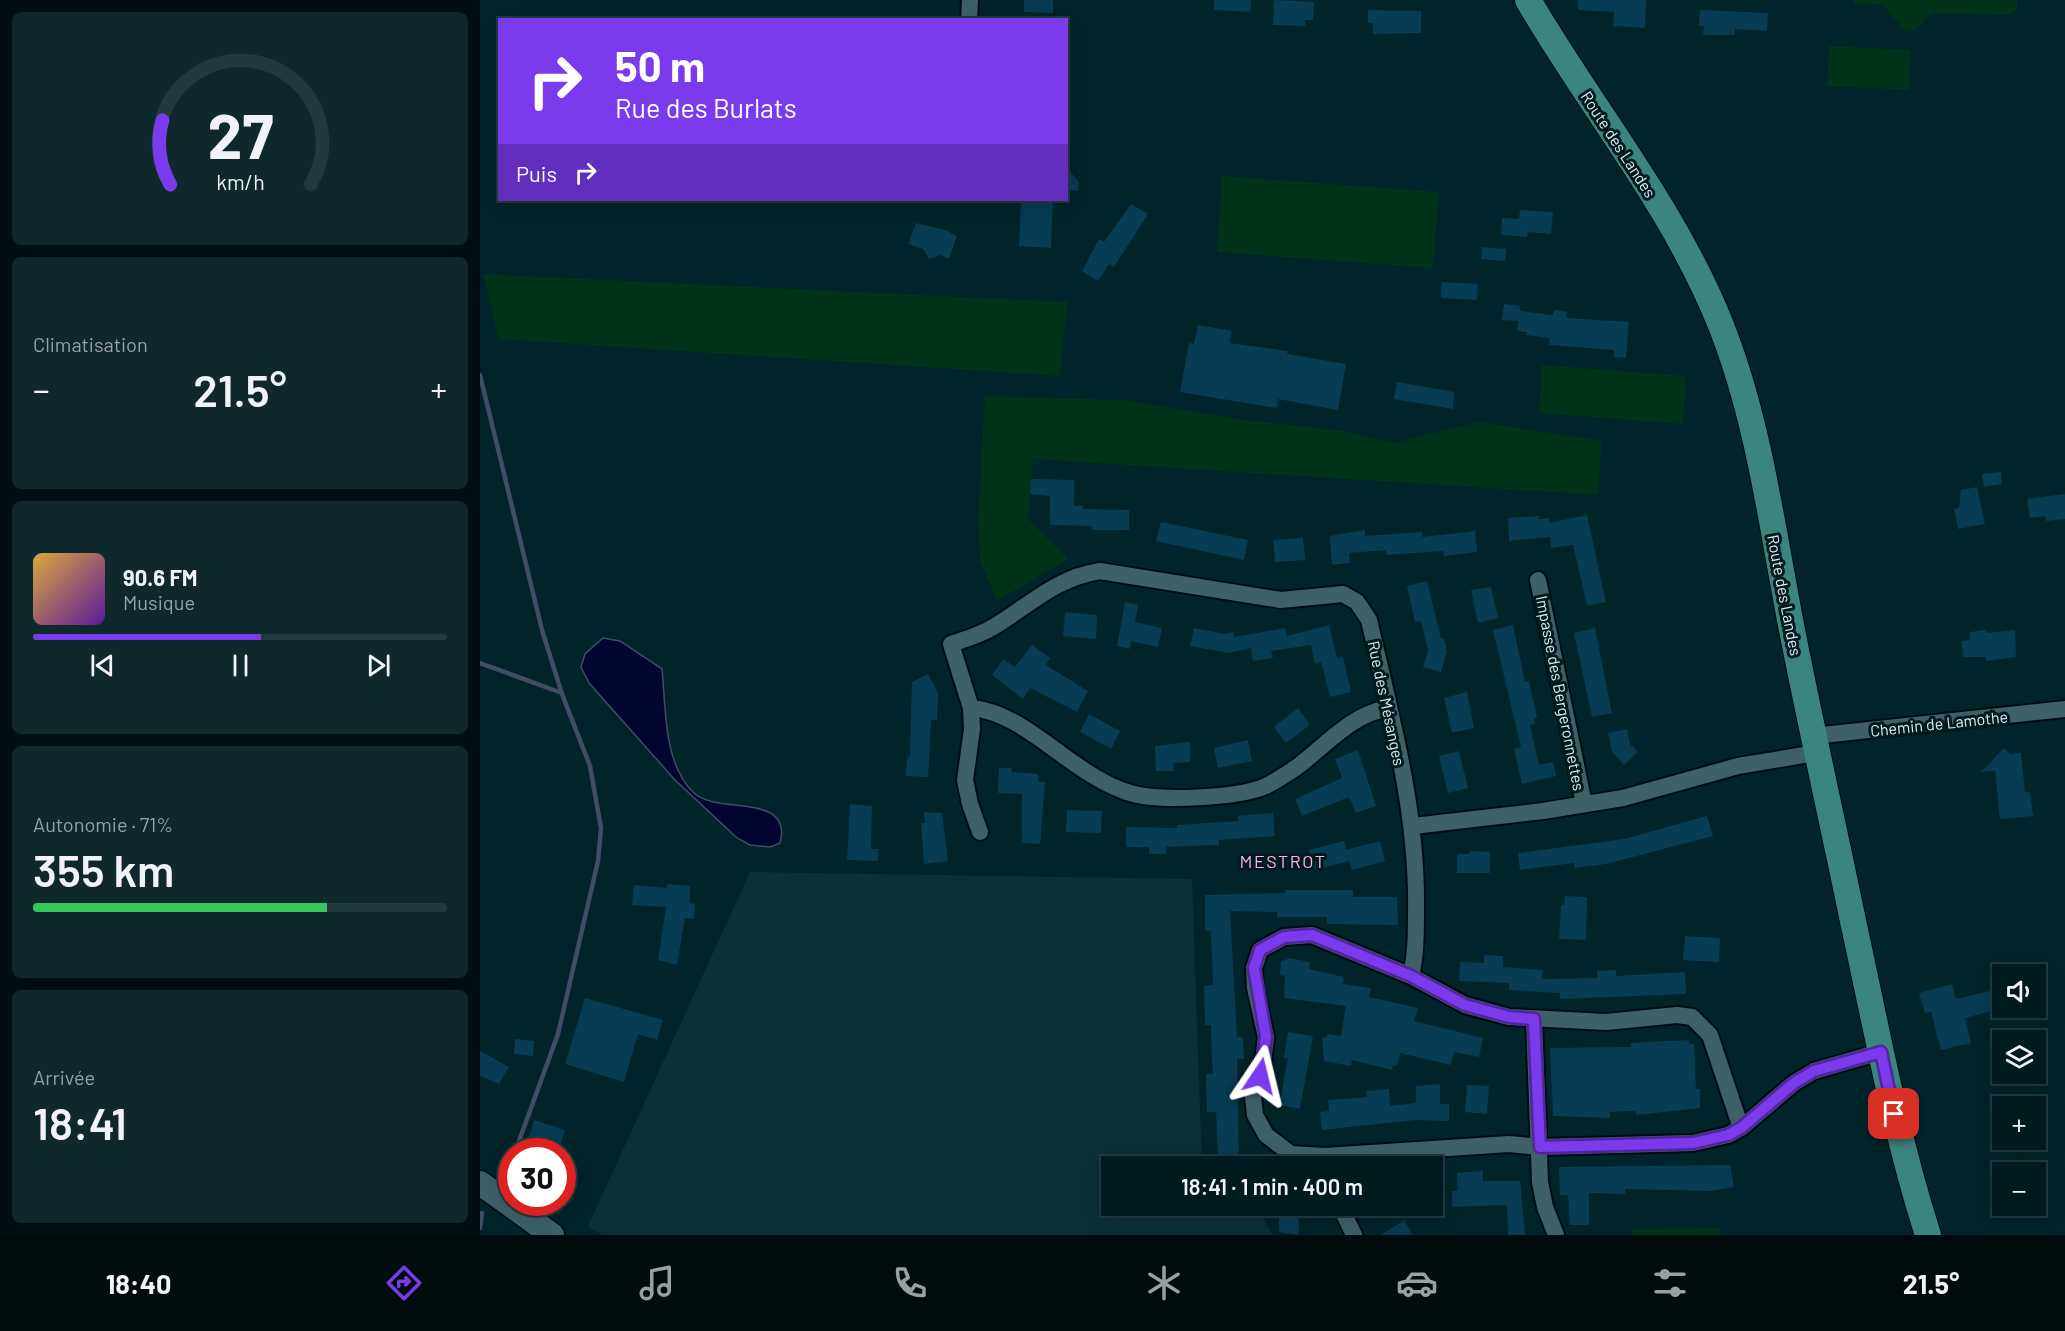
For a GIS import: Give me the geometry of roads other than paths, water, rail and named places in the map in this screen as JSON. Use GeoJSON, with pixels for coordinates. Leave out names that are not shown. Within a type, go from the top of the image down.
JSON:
{"type":"FeatureCollection","features":[{"type":"Feature","properties":{"kind":"main road","name":"Route des Landes"},"geometry":{"type":"LineString","coordinates":[[1528,0],[1645,182],[1683,246],[1720,323],[1738,374],[1757,448],[1815,745],[1907,1171],[1928,1235]]}},
{"type":"Feature","properties":{"kind":"main road"},"geometry":{"type":"LineString","coordinates":[[480,1183],[552,1235]]}},
{"type":"Feature","properties":{"kind":"street"},"geometry":{"type":"LineString","coordinates":[[969,18],[970,0]]}},
{"type":"Feature","properties":{"kind":"street","name":"Rue des Mésanges"},"geometry":{"type":"LineString","coordinates":[[971,708],[951,644],[994,627],[1063,581],[1078,574],[1100,571],[1281,600],[1343,594],[1358,602],[1369,620],[1413,826],[1417,887],[1416,956],[1411,976]]}},
{"type":"Feature","properties":{"kind":"street","name":"Impasse des Bergeronnettes"},"geometry":{"type":"LineString","coordinates":[[1538,580],[1584,804]]}},
{"type":"Feature","properties":{"kind":"street"},"geometry":{"type":"LineString","coordinates":[[980,832],[970,804],[965,780],[972,729],[971,708],[989,709],[1010,718],[1075,766],[1111,786],[1149,797],[1175,799],[1265,786],[1296,768],[1359,718],[1374,710],[1388,708]]}},
{"type":"Feature","properties":{"kind":"street","name":"Chemin de Lamothe"},"geometry":{"type":"LineString","coordinates":[[1815,745],[2065,709]]}},
{"type":"Feature","properties":{"kind":"street"},"geometry":{"type":"LineString","coordinates":[[1413,826],[1623,798],[1815,745]]}},
{"type":"Feature","properties":{"kind":"street"},"geometry":{"type":"LineString","coordinates":[[1304,1156],[1291,1154],[1266,1135],[1255,1115],[1253,1097],[1263,1063],[1266,1037],[1254,968],[1260,950],[1284,937],[1312,935],[1411,976],[1465,1005],[1509,1017],[1605,1022],[1677,1015],[1692,1017],[1710,1035],[1741,1128]]}},
{"type":"Feature","properties":{"kind":"street"},"geometry":{"type":"LineString","coordinates":[[1534,1019],[1542,1197],[1556,1235]]}},
{"type":"Feature","properties":{"kind":"street"},"geometry":{"type":"LineString","coordinates":[[1388,1156],[1509,1144],[1540,1147],[1693,1143],[1728,1135],[1741,1128],[1794,1083],[1814,1071],[1881,1052]]}},
{"type":"Feature","properties":{"kind":"street"},"geometry":{"type":"LineString","coordinates":[[1345,1216],[1354,1235]]}},
{"type":"Feature","properties":{"kind":"water"},"geometry":{"type":"Polygon","coordinates":[[[603,638],[620,641],[662,669],[671,751],[676,767],[694,793],[719,803],[765,811],[776,817],[781,827],[780,843],[770,847],[750,845],[737,838],[675,780],[589,683],[581,667],[585,654],[603,638]]]}},
{"type":"Feature","properties":{"kind":"waterway"},"geometry":{"type":"LineString","coordinates":[[480,375],[542,630],[562,694],[590,766],[601,828],[598,861],[558,1034],[520,1138]]}},
{"type":"Feature","properties":{"kind":"waterway"},"geometry":{"type":"LineString","coordinates":[[480,663],[562,693]]}},
{"type":"Feature","properties":{"kind":"waterway"},"geometry":{"type":"LineString","coordinates":[[480,1228],[482,1213]]}},
{"type":"Feature","properties":{"kind":"district","name":"MESTROT"},"geometry":{"type":"Point","coordinates":[1283,861]}}]}
